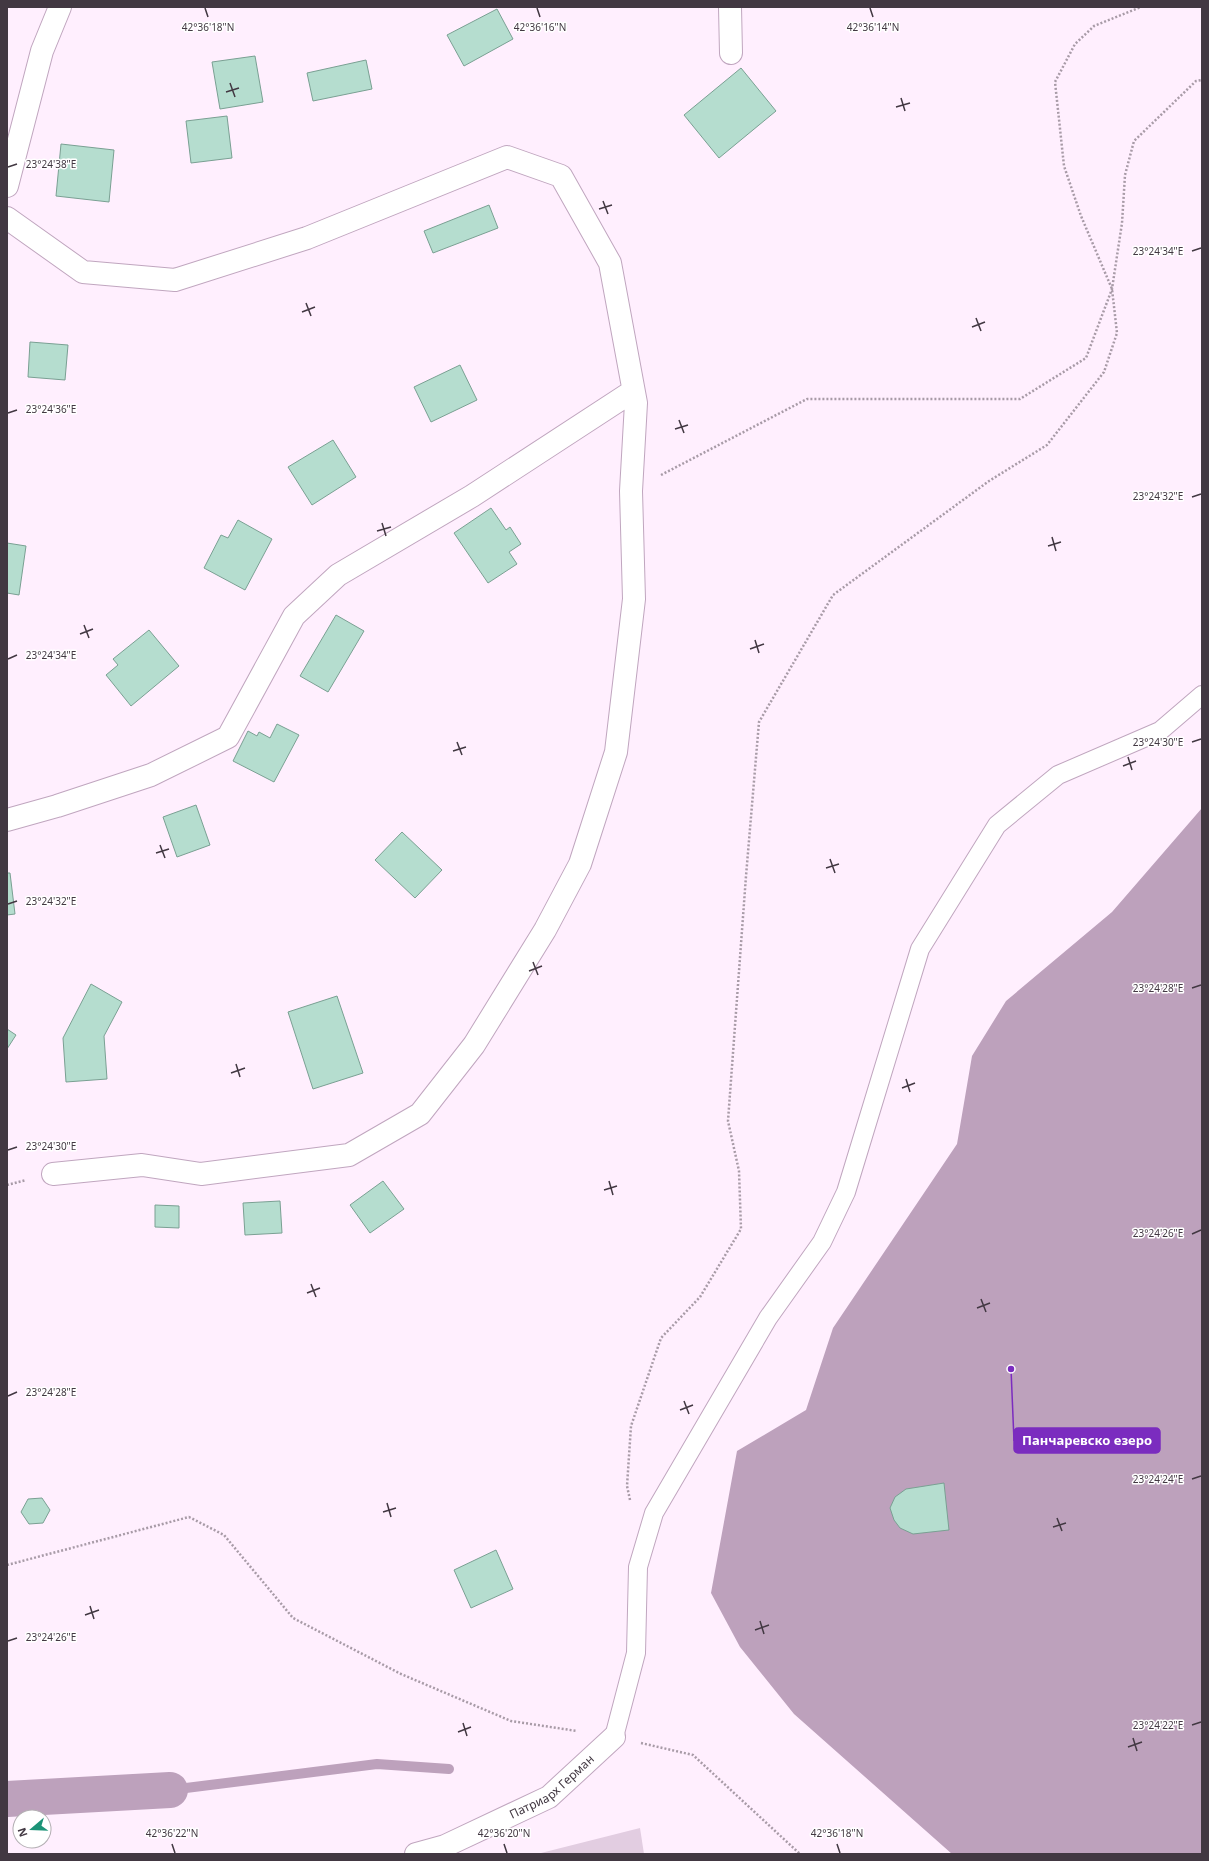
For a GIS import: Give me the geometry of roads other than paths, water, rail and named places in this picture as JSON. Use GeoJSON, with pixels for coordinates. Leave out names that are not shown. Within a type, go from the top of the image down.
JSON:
{"type":"FeatureCollection","features":[{"type":"Feature","properties":{"kind":"street"},"geometry":{"type":"LineString","coordinates":[[7,186],[42,51],[60,7]]}},
{"type":"Feature","properties":{"kind":"street"},"geometry":{"type":"LineString","coordinates":[[730,7],[731,53]]}},
{"type":"Feature","properties":{"kind":"street"},"geometry":{"type":"LineString","coordinates":[[7,218],[83,272],[175,280],[307,238],[507,157],[561,176],[610,263],[636,403],[631,491],[634,599],[616,752],[580,864],[545,930],[474,1045],[420,1114],[349,1155],[201,1174],[142,1165],[54,1174]]}},
{"type":"Feature","properties":{"kind":"street"},"geometry":{"type":"LineString","coordinates":[[7,820],[57,806],[151,775],[228,737],[294,616],[338,575],[472,496],[633,391]]}},
{"type":"Feature","properties":{"kind":"street","name":"Патриарх Герман"},"geometry":{"type":"LineString","coordinates":[[416,1854],[445,1846],[549,1797],[614,1737]]}},
{"type":"Feature","properties":{"kind":"lane"},"geometry":{"type":"LineString","coordinates":[[614,1737],[636,1653],[638,1567],[654,1513],[768,1318],[822,1242],[846,1192],[920,949],[997,825],[1058,775],[1160,731],[1202,695]]}},
{"type":"Feature","properties":{"kind":"waterway"},"geometry":{"type":"LineString","coordinates":[[170,1790],[377,1764],[449,1769]]}},
{"type":"Feature","properties":{"kind":"waterway"},"geometry":{"type":"LineString","coordinates":[[7,1799],[170,1790]]}},
{"type":"Feature","properties":{"kind":"place","name":"Панчаревско езеро"},"geometry":{"type":"Point","coordinates":[1011,1369]}}]}
